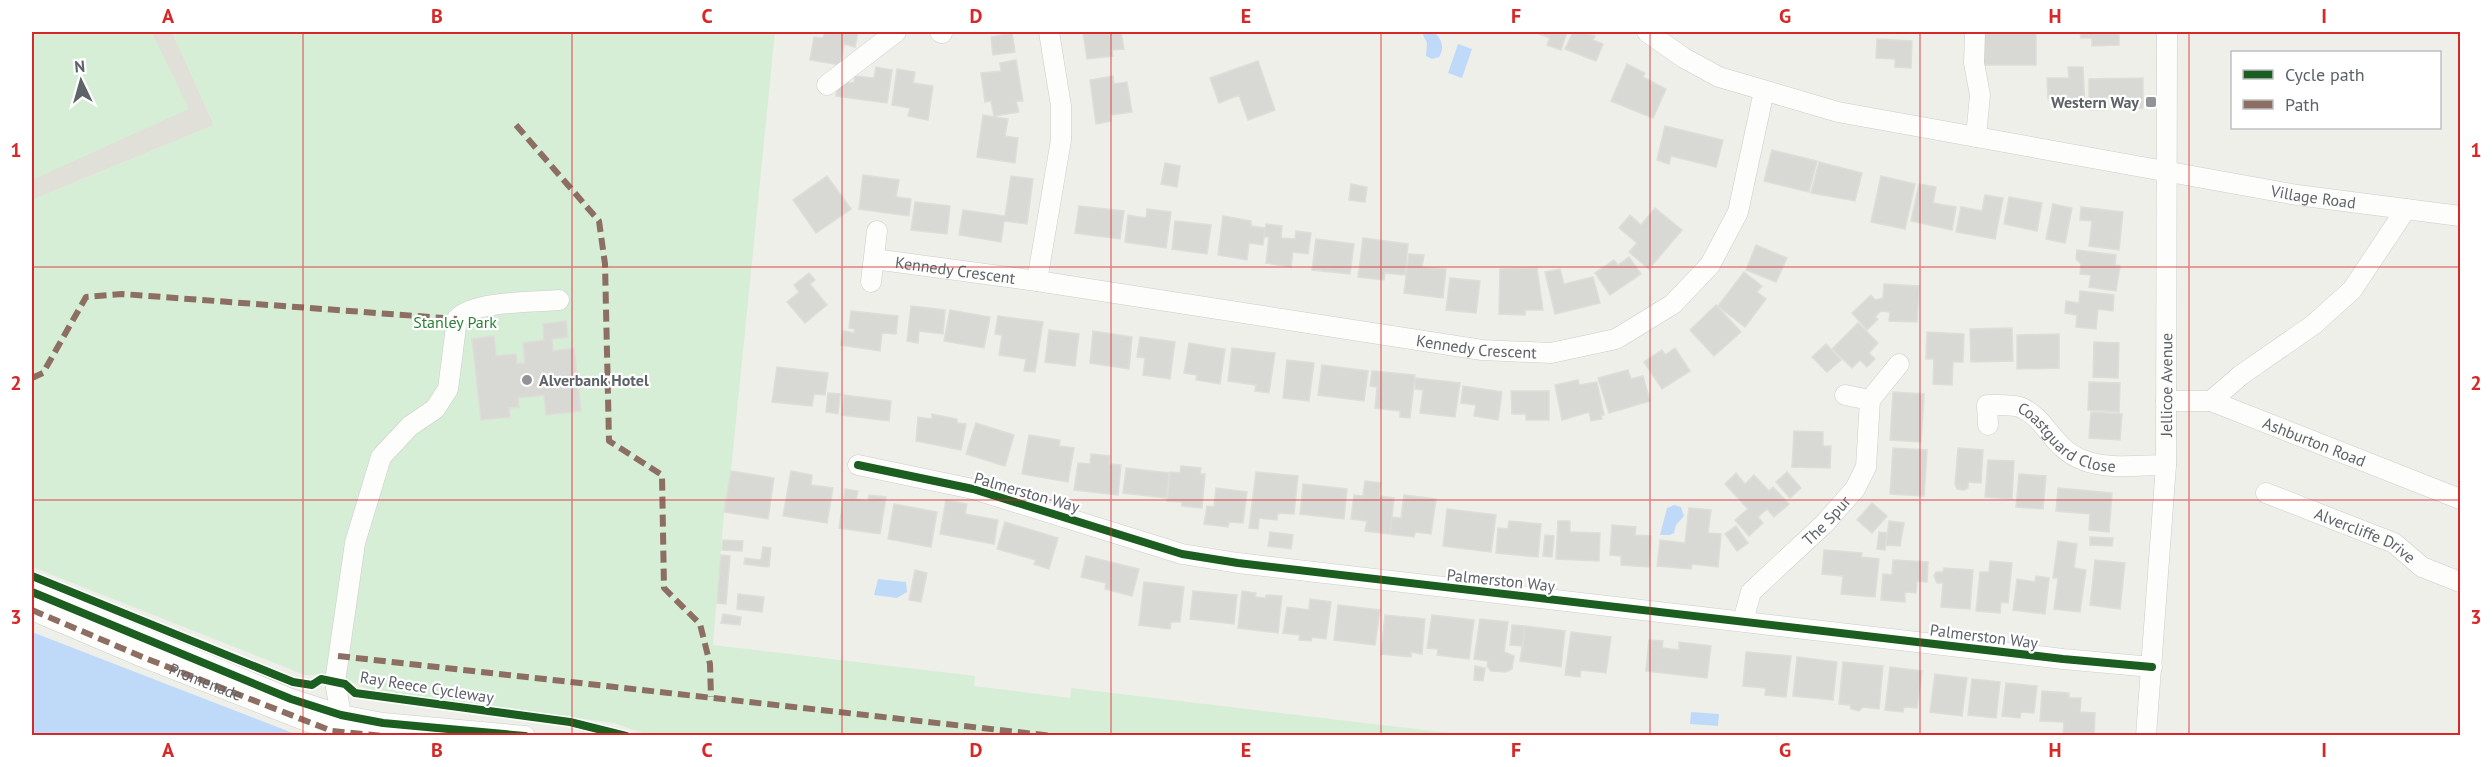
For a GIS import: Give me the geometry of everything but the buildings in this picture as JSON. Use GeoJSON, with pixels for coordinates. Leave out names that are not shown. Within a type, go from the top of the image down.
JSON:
{"type":"FeatureCollection","features":[{"type":"Feature","properties":{"kind":"street"},"geometry":{"type":"LineString","coordinates":[[827,85],[896,32]]}},
{"type":"Feature","properties":{"kind":"street","name":"Kennedy Crescent"},"geometry":{"type":"LineString","coordinates":[[1037,281],[1061,140],[1061,105],[1049,32]]}},
{"type":"Feature","properties":{"kind":"street"},"geometry":{"type":"LineString","coordinates":[[1647,32],[1684,58],[1719,77],[1838,112],[2166,172]]}},
{"type":"Feature","properties":{"kind":"street"},"geometry":{"type":"LineString","coordinates":[[1975,32],[1974,63],[1980,94],[1976,137]]}},
{"type":"Feature","properties":{"kind":"street","name":"Jellicoe Avenue"},"geometry":{"type":"LineString","coordinates":[[2146,735],[2166,465],[2167,32]]}},
{"type":"Feature","properties":{"kind":"street","name":"Kennedy Crescent"},"geometry":{"type":"LineString","coordinates":[[874,259],[1037,281],[1482,350],[1551,353],[1616,339],[1673,304],[1710,265],[1738,212],[1764,91]]}},
{"type":"Feature","properties":{"kind":"street","name":"Village Road"},"geometry":{"type":"LineString","coordinates":[[2166,172],[2298,195],[2460,216]]}},
{"type":"Feature","properties":{"kind":"street"},"geometry":{"type":"LineString","coordinates":[[2211,401],[2241,375],[2313,326],[2352,290],[2406,209]]}},
{"type":"Feature","properties":{"kind":"street"},"geometry":{"type":"LineString","coordinates":[[871,282],[877,231]]}},
{"type":"Feature","properties":{"kind":"street"},"geometry":{"type":"LineString","coordinates":[[341,715],[335,682],[351,564],[355,543],[381,457],[410,426],[435,409],[448,389],[457,319],[461,314],[474,308],[559,300]]}},
{"type":"Feature","properties":{"kind":"street"},"geometry":{"type":"LineString","coordinates":[[1845,395],[1870,400],[1899,364]]}},
{"type":"Feature","properties":{"kind":"street","name":"The Spur"},"geometry":{"type":"LineString","coordinates":[[1743,621],[1751,592],[1824,524],[1855,489],[1866,467],[1870,400]]}},
{"type":"Feature","properties":{"kind":"street","name":"Ashburton Road"},"geometry":{"type":"LineString","coordinates":[[2166,401],[2211,401],[2460,500]]}},
{"type":"Feature","properties":{"kind":"street","name":"Coastguard Close"},"geometry":{"type":"LineString","coordinates":[[1988,425],[1988,405],[2019,406],[2040,422],[2061,449],[2084,461],[2112,465],[2166,465]]}},
{"type":"Feature","properties":{"kind":"street","name":"Palmerston Way"},"geometry":{"type":"LineString","coordinates":[[858,465],[973,489],[1182,554],[1396,582],[2063,659],[2152,667]]}},
{"type":"Feature","properties":{"kind":"street","name":"Alvercliffe Drive"},"geometry":{"type":"LineString","coordinates":[[2266,493],[2394,543],[2422,567],[2460,582]]}},
{"type":"Feature","properties":{"kind":"street"},"geometry":{"type":"LineString","coordinates":[[32,592],[291,699],[341,715],[383,723],[525,735]]}},
{"type":"Feature","properties":{"kind":"street","name":"Promenade"},"geometry":{"type":"LineString","coordinates":[[32,610],[145,658],[332,731],[384,735]]}},
{"type":"Feature","properties":{"kind":"shaded area"},"geometry":{"type":"Polygon","coordinates":[[[32,32],[172,32],[214,125],[32,200],[32,32]]]}},
{"type":"Feature","properties":{"kind":"green space"},"geometry":{"type":"Polygon","coordinates":[[[32,32],[152,32],[189,109],[32,180],[32,32]]]}},
{"type":"Feature","properties":{"kind":"green space","name":"Stanley Park"},"geometry":{"type":"Polygon","coordinates":[[[172,32],[775,32],[731,471],[724,512],[713,645],[975,676],[974,686],[1070,698],[1071,688],[1466,735],[652,736],[614,723],[372,691],[336,674],[305,675],[32,567],[32,200],[214,125],[172,32]]]}},
{"type":"Feature","properties":{"kind":"water"},"geometry":{"type":"Polygon","coordinates":[[[1425,32],[1433,32],[1440,40],[1442,50],[1439,57],[1432,59],[1426,56],[1427,43],[1423,35],[1425,32]]]}},
{"type":"Feature","properties":{"kind":"water"},"geometry":{"type":"Polygon","coordinates":[[[1458,44],[1472,49],[1462,78],[1448,73],[1458,44]]]}},
{"type":"Feature","properties":{"kind":"water"},"geometry":{"type":"Polygon","coordinates":[[[1674,505],[1681,507],[1684,516],[1676,525],[1674,533],[1660,535],[1667,508],[1674,505]]]}},
{"type":"Feature","properties":{"kind":"water"},"geometry":{"type":"Polygon","coordinates":[[[878,579],[906,582],[907,592],[897,598],[874,595],[878,579]]]}},
{"type":"Feature","properties":{"kind":"water"},"geometry":{"type":"Polygon","coordinates":[[[32,632],[298,735],[32,735],[32,632]]]}},
{"type":"Feature","properties":{"kind":"water"},"geometry":{"type":"Polygon","coordinates":[[[1691,712],[1719,714],[1718,726],[1690,724],[1691,712]]]}},
{"type":"Feature","properties":{"kind":"marked path"},"geometry":{"type":"LineString","coordinates":[[516,125],[599,221],[605,264],[609,441],[662,475],[664,588],[700,624],[710,664],[711,697]]}},
{"type":"Feature","properties":{"kind":"marked path"},"geometry":{"type":"LineString","coordinates":[[32,378],[43,373],[86,297],[122,294],[457,319]]}},
{"type":"Feature","properties":{"kind":"marked path"},"geometry":{"type":"LineString","coordinates":[[32,610],[145,658],[332,731],[384,736]]}},
{"type":"Feature","properties":{"kind":"marked path"},"geometry":{"type":"LineString","coordinates":[[338,656],[1053,736]]}},
{"type":"Feature","properties":{"kind":"cycle path"},"geometry":{"type":"LineString","coordinates":[[858,465],[973,489],[1182,554],[1238,563],[2063,659],[2152,667]]}},
{"type":"Feature","properties":{"kind":"cycle path","name":"Ray Reece Cycleway"},"geometry":{"type":"LineString","coordinates":[[32,576],[293,682],[312,685],[321,679],[345,684],[355,693],[570,722],[626,736]]}},
{"type":"Feature","properties":{"kind":"cycle path"},"geometry":{"type":"LineString","coordinates":[[32,592],[291,699],[341,715],[383,723],[525,736]]}},
{"type":"Feature","properties":{"kind":"place","name":"Western Way"},"geometry":{"type":"Point","coordinates":[2151,102]}},
{"type":"Feature","properties":{"kind":"place","name":"Alverbank Hotel"},"geometry":{"type":"Point","coordinates":[527,380]}}]}
